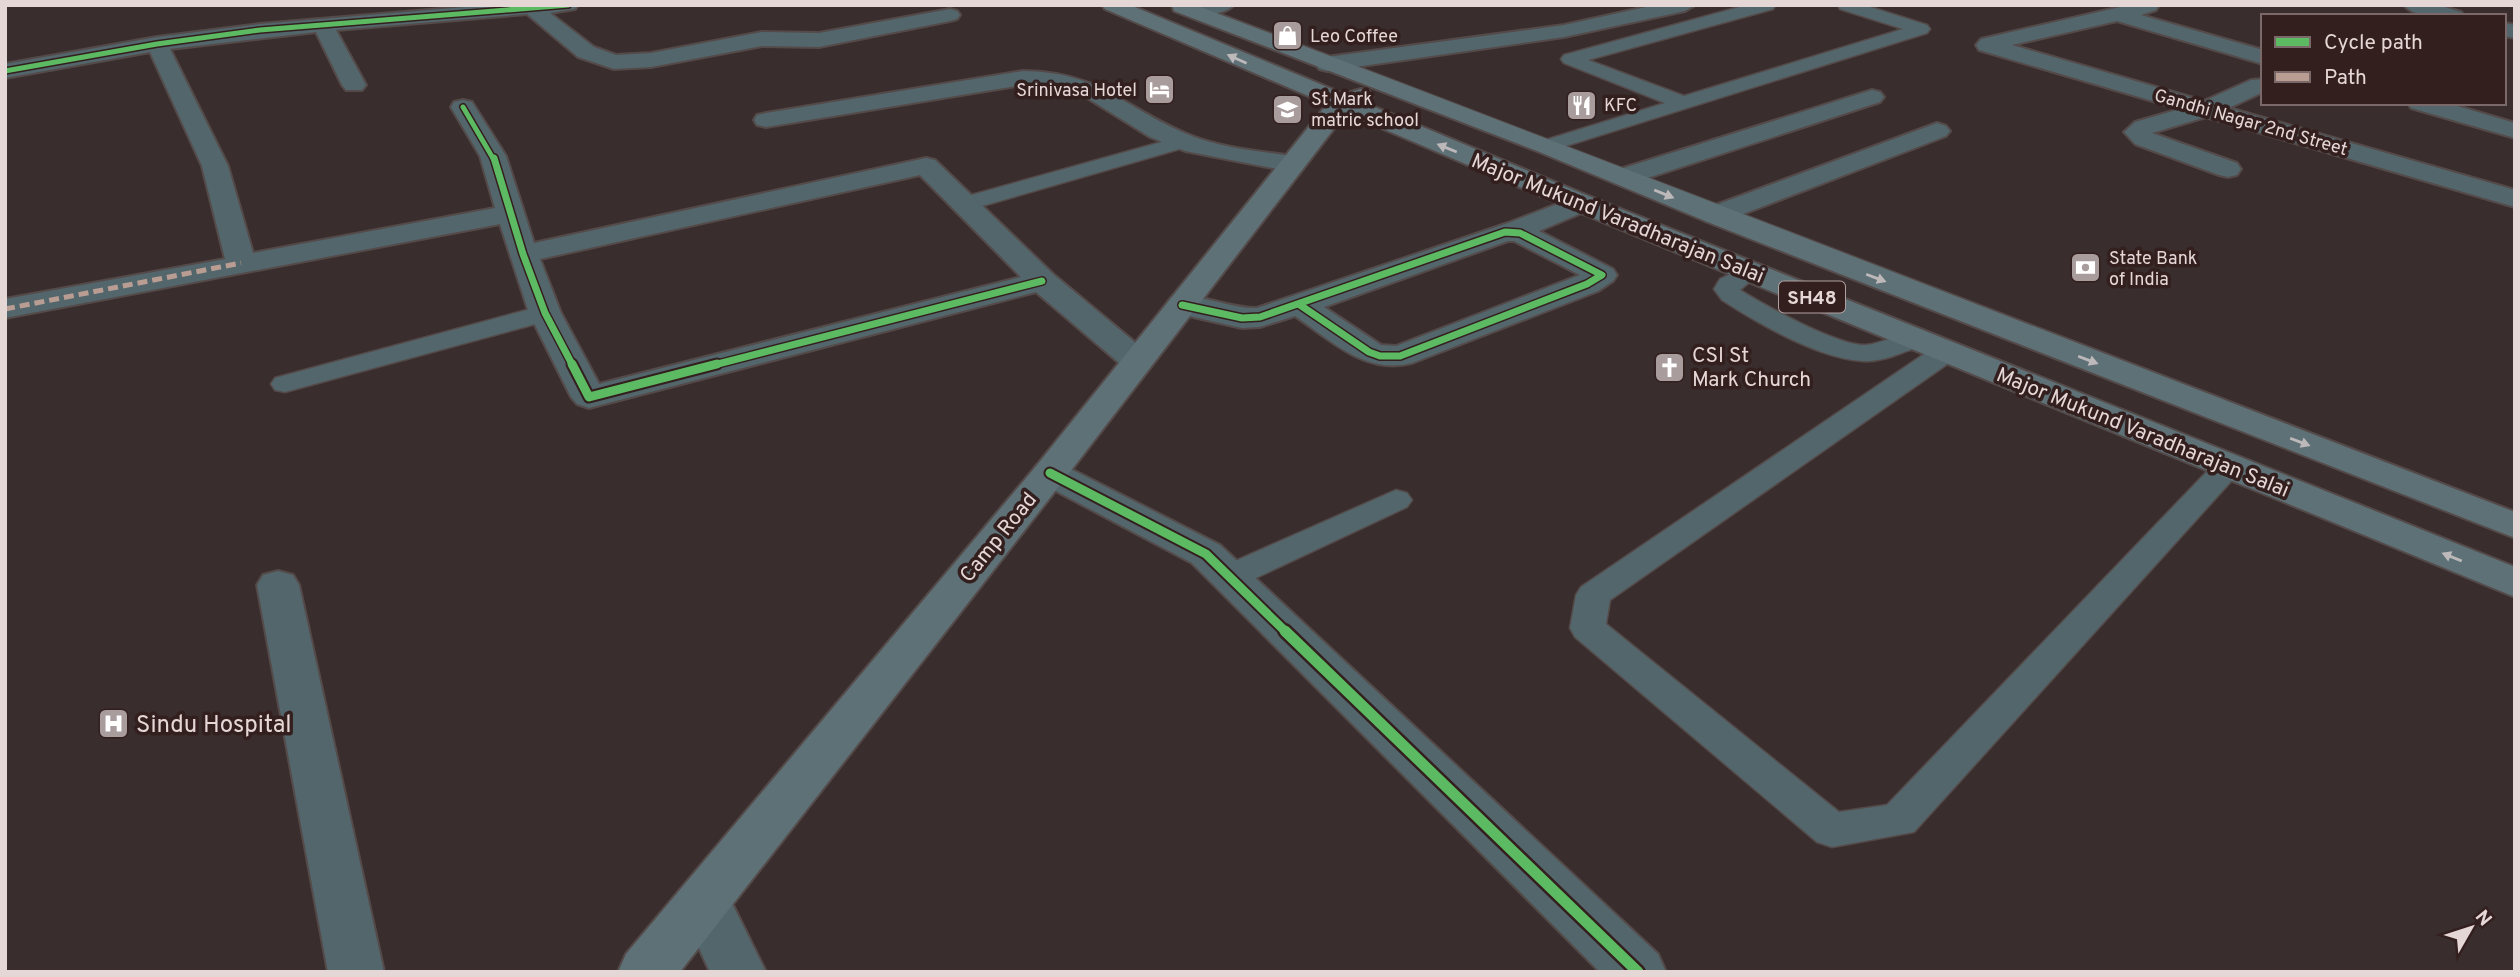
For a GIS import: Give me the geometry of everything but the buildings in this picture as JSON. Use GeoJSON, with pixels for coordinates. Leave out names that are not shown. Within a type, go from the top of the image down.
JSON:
{"type":"FeatureCollection","features":[{"type":"Feature","properties":{"kind":"main road","name":"Major Mukund Varadharajan Salai"},"geometry":{"type":"LineString","coordinates":[[1112,5],[1581,204],[2515,583]]}},
{"type":"Feature","properties":{"kind":"main road","name":"Major Mukund Varadharajan Salai"},"geometry":{"type":"LineString","coordinates":[[1183,8],[1546,146],[1715,215],[2515,526]]}},
{"type":"Feature","properties":{"kind":"main road"},"geometry":{"type":"LineString","coordinates":[[1340,104],[1386,87]]}},
{"type":"Feature","properties":{"kind":"main road","name":"Camp Road"},"geometry":{"type":"LineString","coordinates":[[646,972],[1050,472],[1340,104]]}},
{"type":"Feature","properties":{"kind":"street"},"geometry":{"type":"LineString","coordinates":[[5,71],[157,44],[323,25],[568,5]]}},
{"type":"Feature","properties":{"kind":"street"},"geometry":{"type":"LineString","coordinates":[[1183,8],[1224,5]]}},
{"type":"Feature","properties":{"kind":"street"},"geometry":{"type":"LineString","coordinates":[[1328,64],[1564,31],[1685,5]]}},
{"type":"Feature","properties":{"kind":"street"},"geometry":{"type":"LineString","coordinates":[[2118,15],[2150,6],[2145,5]]}},
{"type":"Feature","properties":{"kind":"street"},"geometry":{"type":"LineString","coordinates":[[2414,5],[2447,14]]}},
{"type":"Feature","properties":{"kind":"street"},"geometry":{"type":"LineString","coordinates":[[531,7],[586,52],[614,62],[651,60],[762,39],[819,40],[950,15]]}},
{"type":"Feature","properties":{"kind":"street"},"geometry":{"type":"LineString","coordinates":[[2118,15],[2261,56]]}},
{"type":"Feature","properties":{"kind":"street","name":"Gandhi Nagar 2nd Street"},"geometry":{"type":"LineString","coordinates":[[2118,15],[1987,45],[2507,192]]}},
{"type":"Feature","properties":{"kind":"street"},"geometry":{"type":"LineString","coordinates":[[323,25],[354,85]]}},
{"type":"Feature","properties":{"kind":"street"},"geometry":{"type":"LineString","coordinates":[[157,44],[215,166],[241,263]]}},
{"type":"Feature","properties":{"kind":"street"},"geometry":{"type":"LineString","coordinates":[[766,120],[1023,78],[1054,77],[1079,83],[1139,121],[1183,142],[1207,149],[1293,164]]}},
{"type":"Feature","properties":{"kind":"street"},"geometry":{"type":"LineString","coordinates":[[2228,169],[2137,135],[2138,130],[2206,109],[2259,85]]}},
{"type":"Feature","properties":{"kind":"street"},"geometry":{"type":"LineString","coordinates":[[1623,177],[1872,97]]}},
{"type":"Feature","properties":{"kind":"street"},"geometry":{"type":"LineString","coordinates":[[2427,105],[2515,131]]}},
{"type":"Feature","properties":{"kind":"street"},"geometry":{"type":"LineString","coordinates":[[463,107],[494,156],[510,214],[545,313],[589,397],[1042,281]]}},
{"type":"Feature","properties":{"kind":"street"},"geometry":{"type":"LineString","coordinates":[[1715,215],[1937,131]]}},
{"type":"Feature","properties":{"kind":"street"},"geometry":{"type":"LineString","coordinates":[[523,254],[926,166],[1042,281],[1138,361]]}},
{"type":"Feature","properties":{"kind":"street"},"geometry":{"type":"LineString","coordinates":[[1182,305],[1242,318],[1260,317],[1500,233],[1512,232],[1581,204]]}},
{"type":"Feature","properties":{"kind":"street"},"geometry":{"type":"LineString","coordinates":[[5,309],[510,214]]}},
{"type":"Feature","properties":{"kind":"street"},"geometry":{"type":"LineString","coordinates":[[1300,305],[1369,352],[1400,356],[1587,284],[1601,275],[1512,232]]}},
{"type":"Feature","properties":{"kind":"street"},"geometry":{"type":"LineString","coordinates":[[1050,472],[1206,554],[1638,972]]}},
{"type":"Feature","properties":{"kind":"street"},"geometry":{"type":"LineString","coordinates":[[278,585],[356,972]]}},
{"type":"Feature","properties":{"kind":"street"},"geometry":{"type":"LineString","coordinates":[[704,901],[737,972]]}},
{"type":"Feature","properties":{"kind":"lane"},"geometry":{"type":"LineString","coordinates":[[1681,102],[1570,58],[1767,5]]}},
{"type":"Feature","properties":{"kind":"lane"},"geometry":{"type":"LineString","coordinates":[[1546,146],[1921,29],[1846,5]]}},
{"type":"Feature","properties":{"kind":"lane"},"geometry":{"type":"LineString","coordinates":[[965,204],[1183,142]]}},
{"type":"Feature","properties":{"kind":"lane"},"geometry":{"type":"LineString","coordinates":[[285,384],[545,313]]}},
{"type":"Feature","properties":{"kind":"lane"},"geometry":{"type":"LineString","coordinates":[[1946,352],[1593,595],[1588,628],[1832,830],[1899,820],[2229,467]]}},
{"type":"Feature","properties":{"kind":"lane"},"geometry":{"type":"LineString","coordinates":[[1229,577],[1396,500]]}},
{"type":"Feature","properties":{"kind":"marked path"},"geometry":{"type":"LineString","coordinates":[[5,309],[241,263]]}},
{"type":"Feature","properties":{"kind":"cycle path"},"geometry":{"type":"LineString","coordinates":[[5,71],[157,44],[260,30],[568,5]]}},
{"type":"Feature","properties":{"kind":"cycle path"},"geometry":{"type":"LineString","coordinates":[[463,107],[493,156],[523,254],[545,313],[589,397],[1042,281]]}},
{"type":"Feature","properties":{"kind":"cycle path"},"geometry":{"type":"LineString","coordinates":[[1182,305],[1242,318],[1260,317],[1505,232],[1520,233],[1602,275],[1587,284],[1400,356],[1380,356],[1369,352],[1300,305]]}},
{"type":"Feature","properties":{"kind":"cycle path"},"geometry":{"type":"LineString","coordinates":[[1050,473],[1206,554],[1638,972]]}},
{"type":"Feature","properties":{"kind":"place","name":"Leo Coffee"},"geometry":{"type":"Point","coordinates":[1287,36]}},
{"type":"Feature","properties":{"kind":"place","name":"Srinivasa Hotel"},"geometry":{"type":"Point","coordinates":[1160,90]}},
{"type":"Feature","properties":{"kind":"place","name":"KFC"},"geometry":{"type":"Point","coordinates":[1581,105]}},
{"type":"Feature","properties":{"kind":"place","name":"St Mark matric school"},"geometry":{"type":"Point","coordinates":[1288,109]}},
{"type":"Feature","properties":{"kind":"place","name":"State Bank of India"},"geometry":{"type":"Point","coordinates":[2086,268]}},
{"type":"Feature","properties":{"kind":"place","name":"CSI St Mark Church"},"geometry":{"type":"Point","coordinates":[1669,367]}},
{"type":"Feature","properties":{"kind":"place","name":"Sindu Hospital"},"geometry":{"type":"Point","coordinates":[113,724]}}]}
